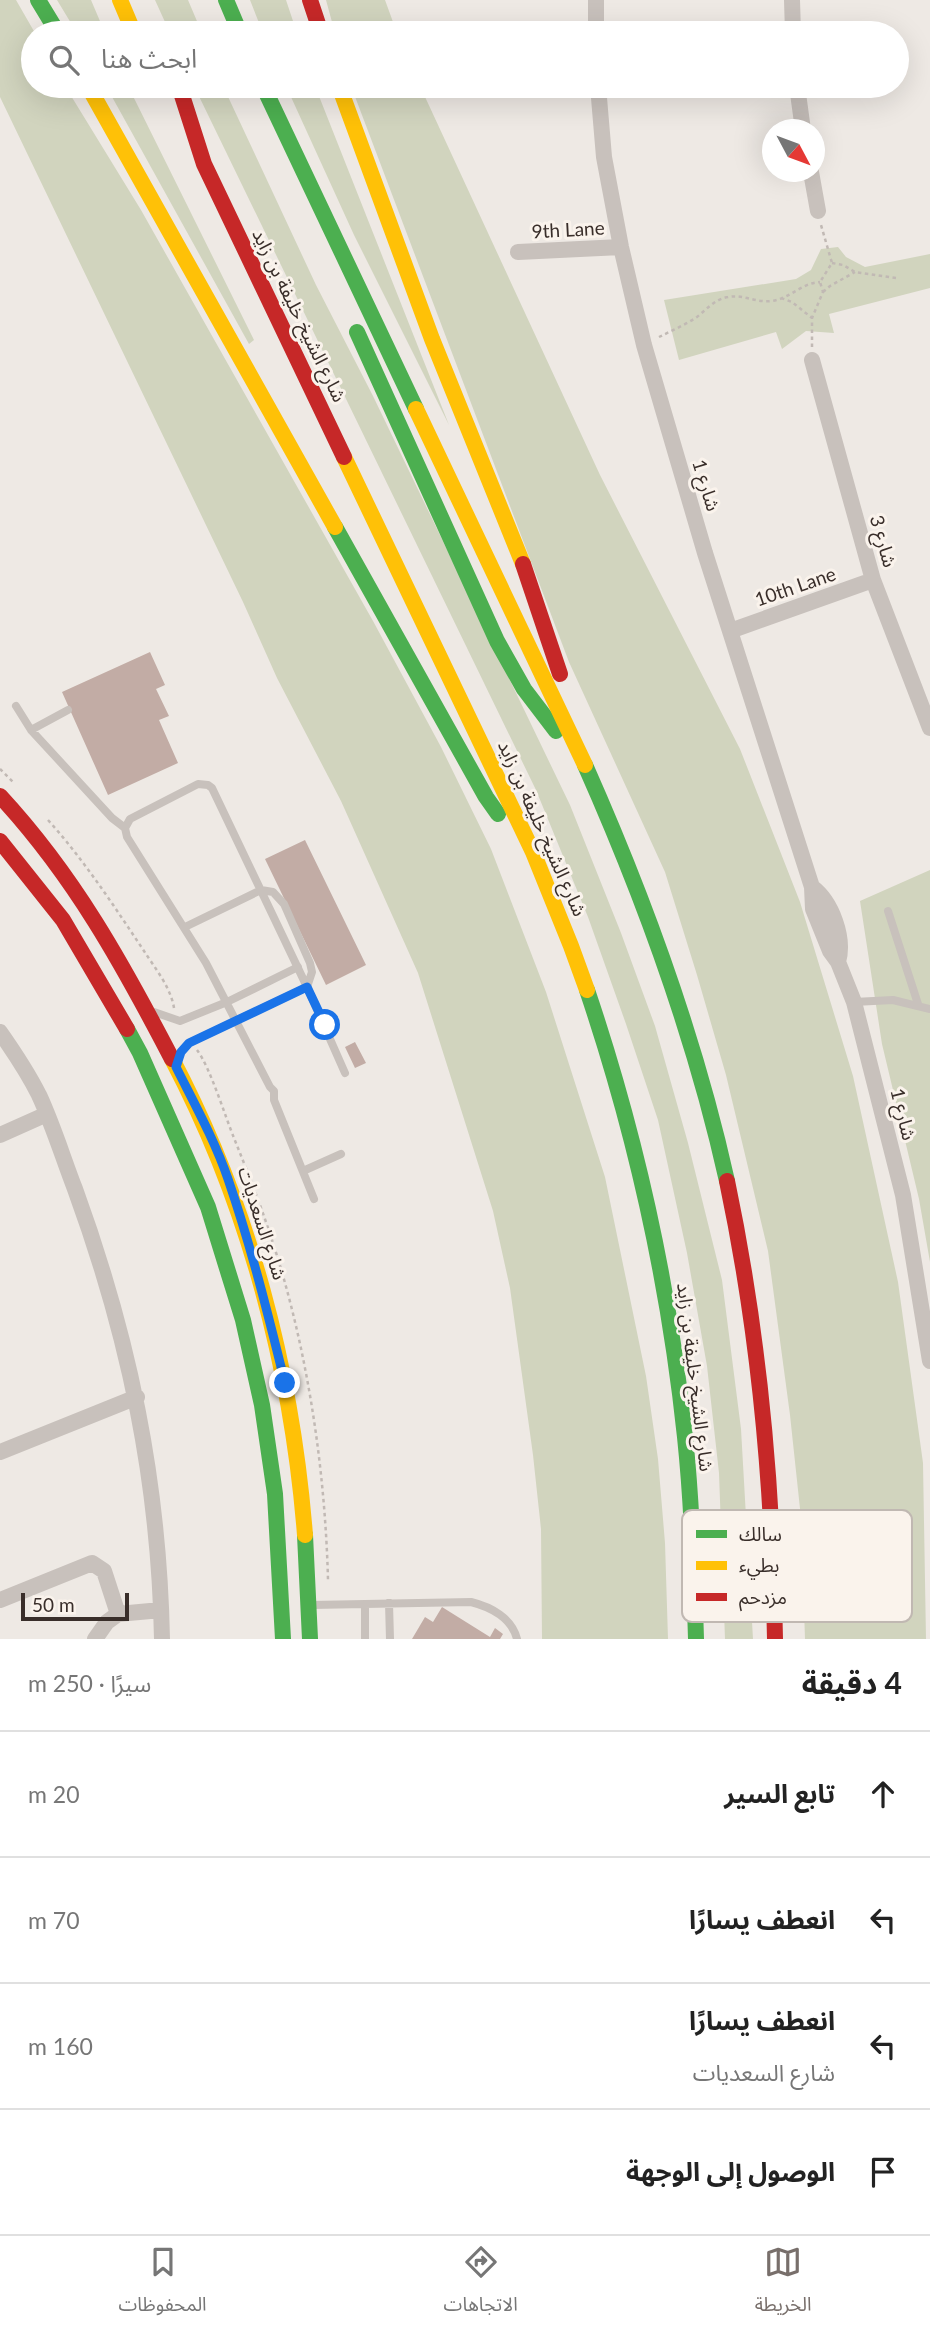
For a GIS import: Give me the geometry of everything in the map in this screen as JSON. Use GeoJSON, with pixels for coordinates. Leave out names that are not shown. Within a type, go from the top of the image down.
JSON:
{"type":"FeatureCollection","features":[{"type":"Feature","properties":{"kind":"main road"},"geometry":{"type":"LineString","coordinates":[[39,0],[51,21]]}},
{"type":"Feature","properties":{"kind":"main road"},"geometry":{"type":"LineString","coordinates":[[120,0],[130,21]]}},
{"type":"Feature","properties":{"kind":"main road"},"geometry":{"type":"LineString","coordinates":[[226,0],[235,21]]}},
{"type":"Feature","properties":{"kind":"main road"},"geometry":{"type":"LineString","coordinates":[[310,0],[317,21]]}},
{"type":"Feature","properties":{"kind":"main road"},"geometry":{"type":"LineString","coordinates":[[95,98],[486,797],[511,830],[533,852]]}},
{"type":"Feature","properties":{"kind":"main road"},"geometry":{"type":"LineString","coordinates":[[166,98],[204,164]]}},
{"type":"Feature","properties":{"kind":"main road","name":"شارع الشيخ خليفة بن زايد"},"geometry":{"type":"LineString","coordinates":[[183,98],[204,164],[533,852],[576,955],[610,1060],[653,1227],[681,1401],[691,1510]]}},
{"type":"Feature","properties":{"kind":"main road"},"geometry":{"type":"LineString","coordinates":[[269,98],[582,759],[628,864],[674,989],[711,1113],[729,1189],[753,1318],[766,1426],[772,1510]]}},
{"type":"Feature","properties":{"kind":"main road"},"geometry":{"type":"LineString","coordinates":[[344,98],[432,339],[527,574],[572,708],[582,759]]}},
{"type":"Feature","properties":{"kind":"main road"},"geometry":{"type":"LineString","coordinates":[[351,320],[510,666],[540,712],[582,759]]}},
{"type":"Feature","properties":{"kind":"main road","name":"شارع السعديات"},"geometry":{"type":"LineString","coordinates":[[0,796],[43,844],[82,895],[116,950],[200,1114],[227,1177],[264,1297],[285,1383],[299,1470],[308,1567],[310,1639]]}},
{"type":"Feature","properties":{"kind":"main road"},"geometry":{"type":"LineString","coordinates":[[0,841],[63,920],[103,985],[140,1053],[208,1207],[243,1320],[261,1405],[275,1494],[283,1639]]}},
{"type":"Feature","properties":{"kind":"street"},"geometry":{"type":"LineString","coordinates":[[596,0],[596,21]]}},
{"type":"Feature","properties":{"kind":"street"},"geometry":{"type":"LineString","coordinates":[[792,0],[793,21]]}},
{"type":"Feature","properties":{"kind":"street","name":"شارع 1"},"geometry":{"type":"LineString","coordinates":[[599,98],[604,157],[621,247],[644,345],[701,540],[812,887],[813,909],[854,1002],[903,1195],[930,1361]]}},
{"type":"Feature","properties":{"kind":"street"},"geometry":{"type":"LineString","coordinates":[[799,98],[802,119]]}},
{"type":"Feature","properties":{"kind":"street"},"geometry":{"type":"LineString","coordinates":[[813,182],[818,211]]}},
{"type":"Feature","properties":{"kind":"street","name":"9th Lane"},"geometry":{"type":"LineString","coordinates":[[518,252],[621,247]]}},
{"type":"Feature","properties":{"kind":"street","name":"شارع 3"},"geometry":{"type":"LineString","coordinates":[[812,360],[873,580],[930,728]]}},
{"type":"Feature","properties":{"kind":"street","name":"10th Lane"},"geometry":{"type":"LineString","coordinates":[[730,631],[873,580]]}},
{"type":"Feature","properties":{"kind":"street"},"geometry":{"type":"LineString","coordinates":[[0,1032],[29,1077],[47,1114],[96,1249],[137,1397],[148,1456],[156,1528],[162,1639]]}},
{"type":"Feature","properties":{"kind":"street"},"geometry":{"type":"LineString","coordinates":[[0,1135],[47,1114]]}},
{"type":"Feature","properties":{"kind":"street"},"geometry":{"type":"LineString","coordinates":[[0,1452],[137,1397]]}},
{"type":"Feature","properties":{"kind":"street"},"geometry":{"type":"LineString","coordinates":[[0,1600],[92,1563],[104,1571],[118,1614]]}},
{"type":"Feature","properties":{"kind":"street"},"geometry":{"type":"LineString","coordinates":[[95,1639],[107,1622],[118,1614],[161,1610]]}},
{"type":"Feature","properties":{"kind":"lane"},"geometry":{"type":"LineString","coordinates":[[16,706],[31,730],[111,818],[125,828],[129,841],[185,927],[274,1091],[274,1100],[314,1199]]}},
{"type":"Feature","properties":{"kind":"lane"},"geometry":{"type":"LineString","coordinates":[[31,730],[68,710]]}},
{"type":"Feature","properties":{"kind":"lane"},"geometry":{"type":"LineString","coordinates":[[125,828],[134,816],[194,786],[208,785],[215,793],[298,967],[345,1073]]}},
{"type":"Feature","properties":{"kind":"lane"},"geometry":{"type":"LineString","coordinates":[[176,1067],[181,1052],[189,1043],[307,987],[312,978],[312,967],[285,904],[273,892],[261,890],[185,927]]}},
{"type":"Feature","properties":{"kind":"lane"},"geometry":{"type":"LineString","coordinates":[[888,911],[918,1004]]}},
{"type":"Feature","properties":{"kind":"lane"},"geometry":{"type":"LineString","coordinates":[[145,1007],[167,1019],[180,1021],[227,1002],[298,967]]}},
{"type":"Feature","properties":{"kind":"lane"},"geometry":{"type":"LineString","coordinates":[[854,1002],[893,1000],[930,1009]]}},
{"type":"Feature","properties":{"kind":"lane"},"geometry":{"type":"LineString","coordinates":[[303,1171],[341,1154]]}},
{"type":"Feature","properties":{"kind":"lane"},"geometry":{"type":"LineString","coordinates":[[309,1605],[463,1601],[479,1604],[510,1623],[517,1639]]}},
{"type":"Feature","properties":{"kind":"lane"},"geometry":{"type":"LineString","coordinates":[[389,1603],[390,1639]]}},
{"type":"Feature","properties":{"kind":"lane"},"geometry":{"type":"LineString","coordinates":[[365,1604],[365,1639]]}},
{"type":"Feature","properties":{"kind":"path"},"geometry":{"type":"LineString","coordinates":[[818,211],[832,263]]}},
{"type":"Feature","properties":{"kind":"path"},"geometry":{"type":"LineString","coordinates":[[832,263],[843,265],[855,272],[896,278]]}},
{"type":"Feature","properties":{"kind":"path"},"geometry":{"type":"LineString","coordinates":[[823,292],[820,282],[832,263]]}},
{"type":"Feature","properties":{"kind":"path"},"geometry":{"type":"LineString","coordinates":[[812,360],[812,318],[823,292],[855,272]]}},
{"type":"Feature","properties":{"kind":"path"},"geometry":{"type":"LineString","coordinates":[[644,345],[683,325],[712,303],[725,297],[741,296],[770,302],[792,295],[807,283],[820,282]]}},
{"type":"Feature","properties":{"kind":"path"},"geometry":{"type":"LineString","coordinates":[[781,298],[792,302],[812,318]]}},
{"type":"Feature","properties":{"kind":"green space"},"geometry":{"type":"Polygon","coordinates":[[[0,0],[16,0],[28,21],[21,21],[21,98],[72,98],[141,210],[373,621],[441,747],[491,849],[546,992],[605,1177],[646,1376],[658,1459],[665,1543],[668,1639],[542,1639],[541,1529],[510,1288],[493,1211],[418,973],[341,801],[277,678],[0,97],[0,0]]]}},
{"type":"Feature","properties":{"kind":"green space"},"geometry":{"type":"Polygon","coordinates":[[[57,0],[91,0],[100,21],[70,21],[57,0]]]}},
{"type":"Feature","properties":{"kind":"green space"},"geometry":{"type":"Polygon","coordinates":[[[155,0],[188,0],[197,21],[165,21],[155,0]]]}},
{"type":"Feature","properties":{"kind":"green space"},"geometry":{"type":"Polygon","coordinates":[[[250,0],[286,0],[293,21],[258,21],[250,0]]]}},
{"type":"Feature","properties":{"kind":"green space"},"geometry":{"type":"Polygon","coordinates":[[[326,0],[385,0],[393,21],[332,21],[326,0]]]}},
{"type":"Feature","properties":{"kind":"green space"},"geometry":{"type":"Polygon","coordinates":[[[113,98],[134,98],[254,340],[249,344],[113,98]]]}},
{"type":"Feature","properties":{"kind":"green space"},"geometry":{"type":"Polygon","coordinates":[[[200,98],[229,98],[316,285],[373,396],[570,805],[621,933],[655,1026],[722,1280],[741,1429],[746,1510],[720,1510],[707,1366],[687,1253],[658,1120],[588,917],[536,790],[200,98]]]}},
{"type":"Feature","properties":{"kind":"green space"},"geometry":{"type":"Polygon","coordinates":[[[291,98],[320,98],[449,425],[354,235],[291,98]]]}},
{"type":"Feature","properties":{"kind":"green space"},"geometry":{"type":"Polygon","coordinates":[[[356,98],[426,98],[600,475],[740,749],[800,902],[853,1076],[898,1282],[923,1463],[926,1639],[805,1639],[804,1622],[912,1622],[912,1510],[800,1510],[768,1251],[726,1075],[665,872],[569,662],[356,98]]]}},
{"type":"Feature","properties":{"kind":"green space"},"geometry":{"type":"Polygon","coordinates":[[[838,247],[846,257],[865,267],[930,254],[930,288],[829,314],[834,333],[806,331],[782,349],[776,332],[679,360],[664,300],[796,279],[811,270],[821,249],[838,247]]]}},
{"type":"Feature","properties":{"kind":"green space"},"geometry":{"type":"Polygon","coordinates":[[[930,870],[930,1262],[919,1199],[882,1044],[860,901],[930,870]]]}},
{"type":"Feature","properties":{"kind":"green space"},"geometry":{"type":"Polygon","coordinates":[[[724,1622],[752,1622],[753,1639],[725,1639],[724,1622]]]}},
{"type":"Feature","properties":{"kind":"building"},"geometry":{"type":"Polygon","coordinates":[[[150,652],[165,685],[156,689],[169,716],[159,720],[178,763],[108,795],[62,692],[150,652]]]}},
{"type":"Feature","properties":{"kind":"building"},"geometry":{"type":"Polygon","coordinates":[[[305,840],[366,965],[326,985],[265,859],[305,840]]]}},
{"type":"Feature","properties":{"kind":"building"},"geometry":{"type":"Polygon","coordinates":[[[355,1042],[366,1063],[355,1068],[345,1047],[355,1042]]]}},
{"type":"Feature","properties":{"kind":"building"},"geometry":{"type":"Polygon","coordinates":[[[442,1607],[490,1637],[495,1628],[503,1634],[500,1639],[412,1639],[425,1617],[433,1622],[442,1607]]]}},
{"type":"Feature","properties":{"kind":"traffic: fast"},"geometry":{"type":"LineString","coordinates":[[38,0],[51,21]]}},
{"type":"Feature","properties":{"kind":"traffic: fast"},"geometry":{"type":"LineString","coordinates":[[226,0],[235,21]]}},
{"type":"Feature","properties":{"kind":"traffic: fast"},"geometry":{"type":"LineString","coordinates":[[269,98],[416,409]]}},
{"type":"Feature","properties":{"kind":"traffic: fast"},"geometry":{"type":"LineString","coordinates":[[357,332],[497,641],[524,689],[556,731]]}},
{"type":"Feature","properties":{"kind":"traffic: fast"},"geometry":{"type":"LineString","coordinates":[[335,527],[498,814]]}},
{"type":"Feature","properties":{"kind":"traffic: fast"},"geometry":{"type":"LineString","coordinates":[[585,765],[648,918],[684,1022],[727,1181]]}},
{"type":"Feature","properties":{"kind":"traffic: fast"},"geometry":{"type":"LineString","coordinates":[[587,990],[621,1100],[660,1267],[678,1380],[690,1510]]}},
{"type":"Feature","properties":{"kind":"traffic: fast"},"geometry":{"type":"LineString","coordinates":[[127,1029],[208,1207],[243,1320],[262,1405],[275,1494],[283,1639]]}},
{"type":"Feature","properties":{"kind":"traffic: fast"},"geometry":{"type":"LineString","coordinates":[[305,1535],[310,1639]]}},
{"type":"Feature","properties":{"kind":"traffic: fast"},"geometry":{"type":"LineString","coordinates":[[695,1622],[696,1639]]}},
{"type":"Feature","properties":{"kind":"traffic: slow"},"geometry":{"type":"LineString","coordinates":[[120,0],[129,21]]}},
{"type":"Feature","properties":{"kind":"traffic: slow"},"geometry":{"type":"LineString","coordinates":[[95,98],[335,527]]}},
{"type":"Feature","properties":{"kind":"traffic: slow"},"geometry":{"type":"LineString","coordinates":[[343,98],[432,339],[523,564]]}},
{"type":"Feature","properties":{"kind":"traffic: slow"},"geometry":{"type":"LineString","coordinates":[[416,409],[585,765]]}},
{"type":"Feature","properties":{"kind":"traffic: slow"},"geometry":{"type":"LineString","coordinates":[[344,457],[533,852],[587,990]]}},
{"type":"Feature","properties":{"kind":"traffic: slow"},"geometry":{"type":"LineString","coordinates":[[172,1059],[223,1172],[262,1290],[278,1350],[290,1412],[305,1535]]}},
{"type":"Feature","properties":{"kind":"traffic: jam"},"geometry":{"type":"LineString","coordinates":[[310,0],[317,21]]}},
{"type":"Feature","properties":{"kind":"traffic: jam"},"geometry":{"type":"LineString","coordinates":[[183,98],[204,164],[344,457]]}},
{"type":"Feature","properties":{"kind":"traffic: jam"},"geometry":{"type":"LineString","coordinates":[[523,564],[560,674]]}},
{"type":"Feature","properties":{"kind":"traffic: jam"},"geometry":{"type":"LineString","coordinates":[[0,796],[27,826],[74,889],[115,955],[172,1059]]}},
{"type":"Feature","properties":{"kind":"traffic: jam"},"geometry":{"type":"LineString","coordinates":[[0,841],[63,920],[127,1029]]}},
{"type":"Feature","properties":{"kind":"traffic: jam"},"geometry":{"type":"LineString","coordinates":[[727,1181],[756,1352],[770,1510]]}},
{"type":"Feature","properties":{"kind":"traffic: jam"},"geometry":{"type":"LineString","coordinates":[[775,1622],[775,1639]]}},
{"type":"Feature","properties":{"kind":"route"},"geometry":{"type":"LineString","coordinates":[[285,1383],[264,1297],[227,1177],[176,1067],[181,1052],[189,1043],[307,987],[325,1025]]}}]}
